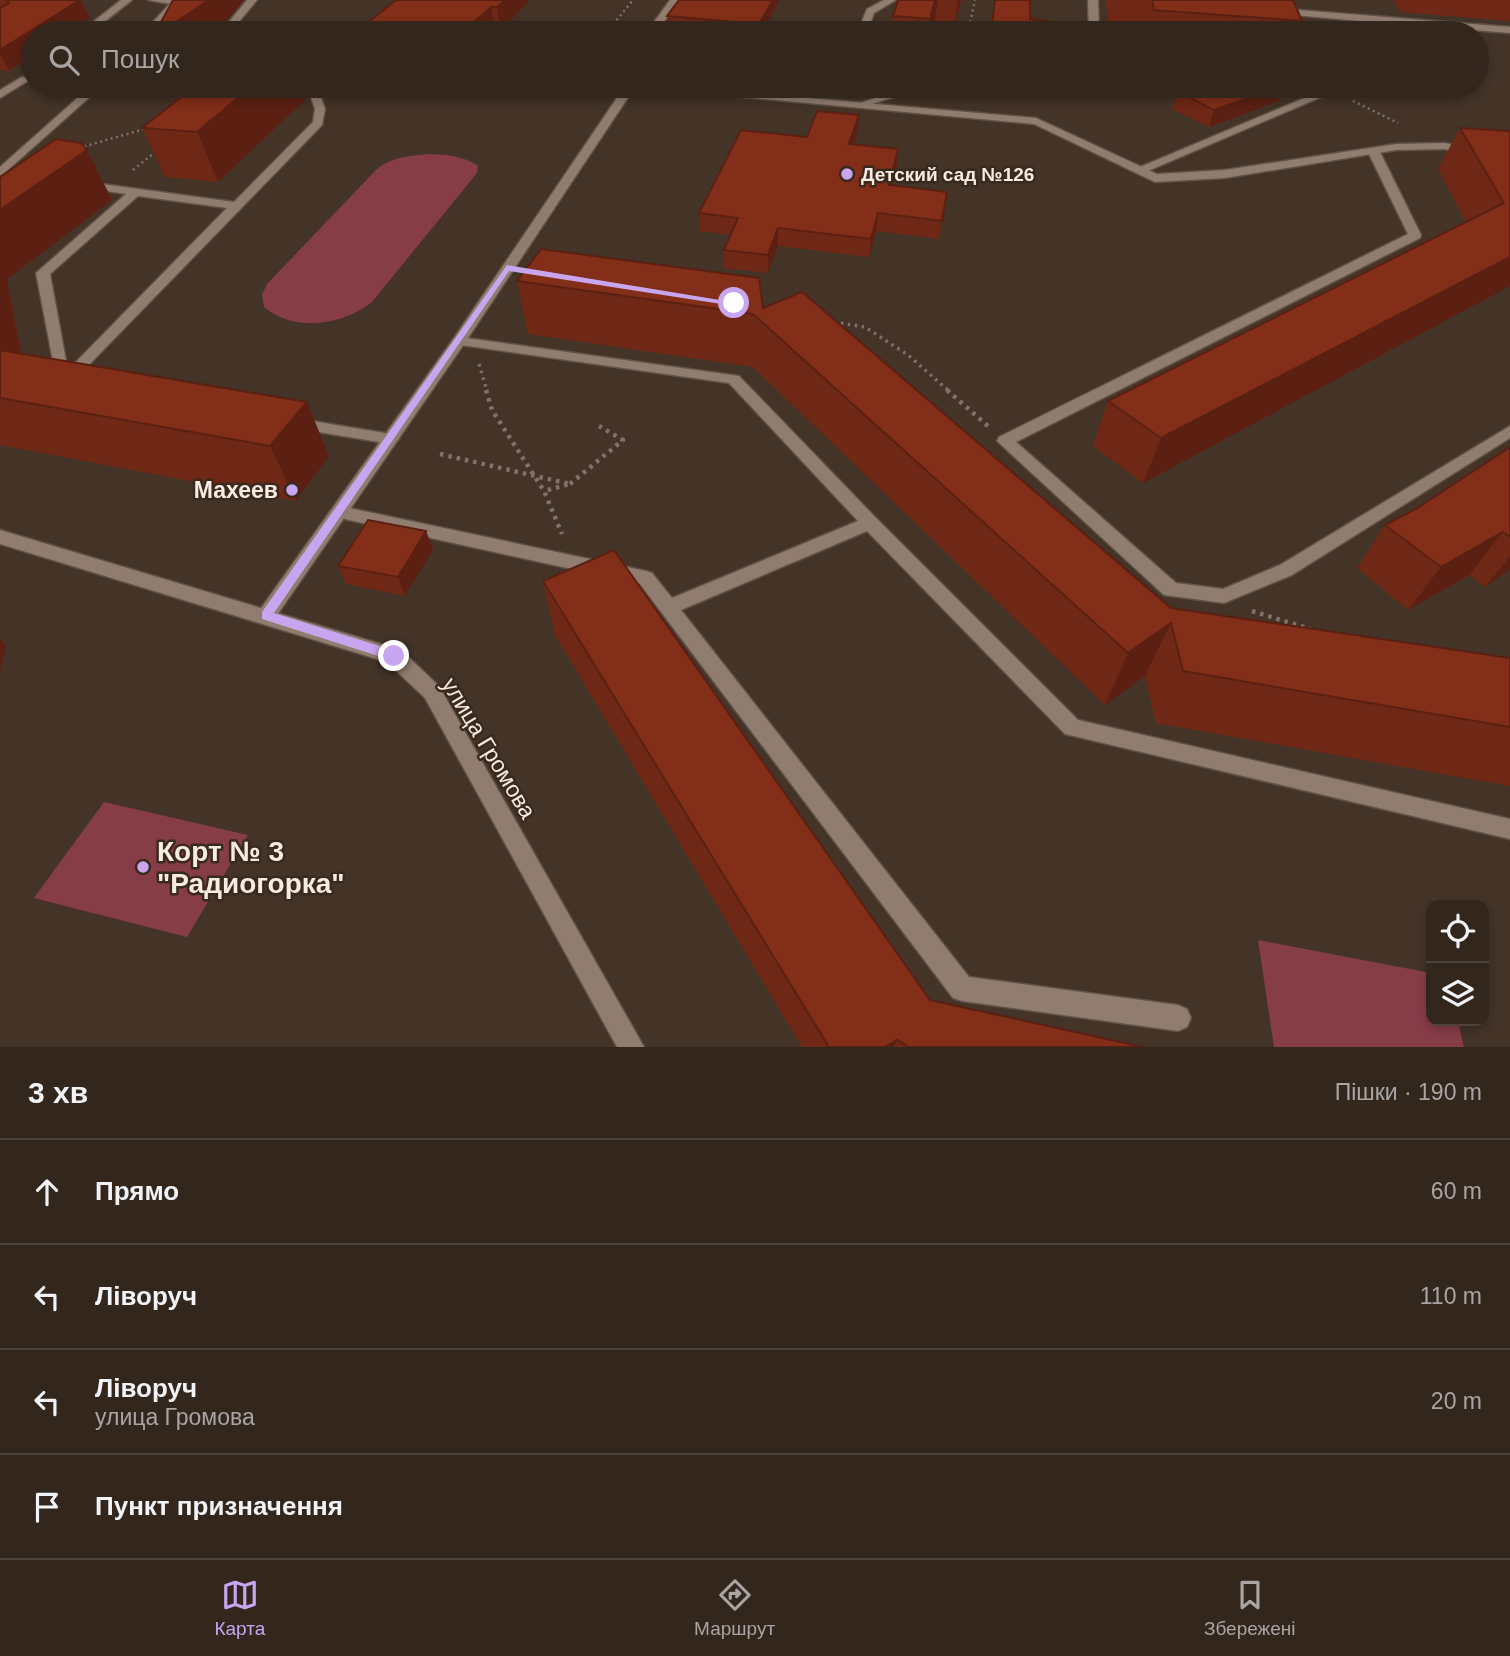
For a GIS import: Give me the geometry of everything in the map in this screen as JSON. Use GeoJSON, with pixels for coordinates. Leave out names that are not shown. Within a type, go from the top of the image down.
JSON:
{"type":"FeatureCollection","features":[{"type":"Feature","properties":{"kind":"street"},"geometry":{"type":"LineString","coordinates":[[100,21],[127,0]]}},
{"type":"Feature","properties":{"kind":"street"},"geometry":{"type":"LineString","coordinates":[[153,0],[178,1],[164,21]]}},
{"type":"Feature","properties":{"kind":"street"},"geometry":{"type":"LineString","coordinates":[[235,21],[252,0]]}},
{"type":"Feature","properties":{"kind":"street"},"geometry":{"type":"LineString","coordinates":[[660,21],[675,0]]}},
{"type":"Feature","properties":{"kind":"street"},"geometry":{"type":"LineString","coordinates":[[866,21],[870,11],[891,0]]}},
{"type":"Feature","properties":{"kind":"street"},"geometry":{"type":"LineString","coordinates":[[1093,0],[1094,21]]}},
{"type":"Feature","properties":{"kind":"street"},"geometry":{"type":"LineString","coordinates":[[1262,10],[1391,21]]}},
{"type":"Feature","properties":{"kind":"street"},"geometry":{"type":"LineString","coordinates":[[1489,28],[1510,30]]}},
{"type":"Feature","properties":{"kind":"street"},"geometry":{"type":"LineString","coordinates":[[0,94],[21,82]]}},
{"type":"Feature","properties":{"kind":"street"},"geometry":{"type":"LineString","coordinates":[[1,171],[83,98]]}},
{"type":"Feature","properties":{"kind":"street"},"geometry":{"type":"LineString","coordinates":[[135,192],[43,273],[60,369],[80,373],[236,206],[318,123],[320,109],[316,98]]}},
{"type":"Feature","properties":{"kind":"street"},"geometry":{"type":"LineString","coordinates":[[266,616],[391,439],[466,342],[623,98]]}},
{"type":"Feature","properties":{"kind":"street"},"geometry":{"type":"LineString","coordinates":[[778,98],[1037,121],[1155,178],[1225,174],[1373,150],[1445,146],[1510,162]]}},
{"type":"Feature","properties":{"kind":"street"},"geometry":{"type":"LineString","coordinates":[[859,105],[882,98]]}},
{"type":"Feature","properties":{"kind":"street"},"geometry":{"type":"LineString","coordinates":[[1139,170],[1313,98]]}},
{"type":"Feature","properties":{"kind":"street"},"geometry":{"type":"LineString","coordinates":[[1373,150],[1415,235],[1005,441],[1171,590],[1224,596],[1286,570],[1510,431]]}},
{"type":"Feature","properties":{"kind":"street"},"geometry":{"type":"LineString","coordinates":[[1,171],[22,174]]}},
{"type":"Feature","properties":{"kind":"street"},"geometry":{"type":"LineString","coordinates":[[72,182],[236,206]]}},
{"type":"Feature","properties":{"kind":"street"},"geometry":{"type":"LineString","coordinates":[[466,342],[734,379],[870,523],[1072,728],[1510,830]]}},
{"type":"Feature","properties":{"kind":"street"},"geometry":{"type":"LineString","coordinates":[[281,421],[391,439]]}},
{"type":"Feature","properties":{"kind":"street"},"geometry":{"type":"LineString","coordinates":[[340,512],[646,578],[962,989],[1178,1018]]}},
{"type":"Feature","properties":{"kind":"street"},"geometry":{"type":"LineString","coordinates":[[669,607],[870,523]]}},
{"type":"Feature","properties":{"kind":"street","name":"улица Громова"},"geometry":{"type":"LineString","coordinates":[[0,537],[394,656],[432,692],[631,1047]]}},
{"type":"Feature","properties":{"kind":"path"},"geometry":{"type":"LineString","coordinates":[[616,21],[633,0]]}},
{"type":"Feature","properties":{"kind":"path"},"geometry":{"type":"LineString","coordinates":[[972,21],[975,0]]}},
{"type":"Feature","properties":{"kind":"path"},"geometry":{"type":"LineString","coordinates":[[1356,98],[1445,146]]}},
{"type":"Feature","properties":{"kind":"path"},"geometry":{"type":"LineString","coordinates":[[68,152],[148,128]]}},
{"type":"Feature","properties":{"kind":"path"},"geometry":{"type":"LineString","coordinates":[[147,159],[166,143]]}},
{"type":"Feature","properties":{"kind":"path"},"geometry":{"type":"LineString","coordinates":[[825,320],[865,327],[908,355],[1005,441]]}},
{"type":"Feature","properties":{"kind":"path"},"geometry":{"type":"LineString","coordinates":[[466,342],[492,410],[544,491],[564,541]]}},
{"type":"Feature","properties":{"kind":"path"},"geometry":{"type":"LineString","coordinates":[[544,491],[570,484],[623,440],[599,426]]}},
{"type":"Feature","properties":{"kind":"path"},"geometry":{"type":"LineString","coordinates":[[440,454],[570,484]]}},
{"type":"Feature","properties":{"kind":"path"},"geometry":{"type":"LineString","coordinates":[[1224,596],[1258,614],[1311,629]]}},
{"type":"Feature","properties":{"kind":"shaded area"},"geometry":{"type":"Polygon","coordinates":[[[429,154],[449,155],[466,160],[478,166],[477,173],[372,302],[347,316],[318,323],[289,320],[264,307],[262,295],[267,284],[375,171],[393,160],[429,154]]]}},
{"type":"Feature","properties":{"kind":"shaded area","name":"Корт № 3 \"Радиогорка\""},"geometry":{"type":"Polygon","coordinates":[[[104,802],[248,835],[187,937],[34,898],[104,802]]]}},
{"type":"Feature","properties":{"kind":"shaded area"},"geometry":{"type":"Polygon","coordinates":[[[1258,940],[1426,972],[1426,1026],[1459,1026],[1464,1047],[1274,1047],[1258,940]]]}},
{"type":"Feature","properties":{"kind":"building"},"geometry":{"type":"Polygon","coordinates":[[[7,0],[80,0],[46,21],[21,21],[21,37],[0,50],[0,8],[9,3],[7,0]]]}},
{"type":"Feature","properties":{"kind":"building"},"geometry":{"type":"Polygon","coordinates":[[[173,0],[209,0],[177,21],[162,21],[173,0]]]}},
{"type":"Feature","properties":{"kind":"building"},"geometry":{"type":"Polygon","coordinates":[[[396,0],[505,0],[497,7],[491,7],[475,21],[370,21],[396,0]]]}},
{"type":"Feature","properties":{"kind":"building"},"geometry":{"type":"Polygon","coordinates":[[[679,0],[773,0],[761,21],[667,16],[679,0]]]}},
{"type":"Feature","properties":{"kind":"building"},"geometry":{"type":"Polygon","coordinates":[[[898,0],[935,0],[930,19],[893,16],[898,0]]]}},
{"type":"Feature","properties":{"kind":"building"},"geometry":{"type":"Polygon","coordinates":[[[995,0],[1030,0],[1030,19],[1049,21],[992,21],[995,0]]]}},
{"type":"Feature","properties":{"kind":"building"},"geometry":{"type":"Polygon","coordinates":[[[1152,0],[1293,0],[1302,21],[1154,10],[1152,0]]]}},
{"type":"Feature","properties":{"kind":"building"},"geometry":{"type":"Polygon","coordinates":[[[180,98],[238,98],[197,132],[142,128],[180,98]]]}},
{"type":"Feature","properties":{"kind":"building"},"geometry":{"type":"Polygon","coordinates":[[[1190,98],[1248,98],[1214,110],[1190,98]]]}},
{"type":"Feature","properties":{"kind":"building"},"geometry":{"type":"Polygon","coordinates":[[[817,111],[859,115],[849,144],[898,149],[889,185],[947,192],[942,221],[878,213],[871,239],[778,228],[768,255],[724,250],[738,218],[699,213],[741,130],[807,137],[817,111]]]}},
{"type":"Feature","properties":{"kind":"building"},"geometry":{"type":"Polygon","coordinates":[[[1460,128],[1510,131],[1510,257],[1161,438],[1108,401],[1504,203],[1460,128]]]}},
{"type":"Feature","properties":{"kind":"building"},"geometry":{"type":"Polygon","coordinates":[[[56,139],[81,143],[87,150],[0,210],[0,177],[56,139]]]}},
{"type":"Feature","properties":{"kind":"building"},"geometry":{"type":"Polygon","coordinates":[[[541,249],[759,278],[763,308],[802,292],[1171,608],[1510,658],[1510,727],[1183,671],[1171,623],[1128,653],[753,314],[517,281],[541,249]]]}},
{"type":"Feature","properties":{"kind":"building"},"geometry":{"type":"Polygon","coordinates":[[[0,350],[307,402],[270,446],[0,398],[0,350]]]}},
{"type":"Feature","properties":{"kind":"building"},"geometry":{"type":"Polygon","coordinates":[[[1510,447],[1510,537],[1503,532],[1441,567],[1385,525],[1416,509],[1510,447]]]}},
{"type":"Feature","properties":{"kind":"building"},"geometry":{"type":"Polygon","coordinates":[[[368,520],[426,531],[398,577],[338,566],[368,520]]]}},
{"type":"Feature","properties":{"kind":"building"},"geometry":{"type":"Polygon","coordinates":[[[614,550],[930,1000],[1143,1047],[909,1047],[897,1040],[885,1047],[829,1047],[543,581],[614,550]]]}},
{"type":"Feature","properties":{"kind":"place","name":"Детский сад №126"},"geometry":{"type":"Point","coordinates":[847,174]}},
{"type":"Feature","properties":{"kind":"place","name":"Махеев"},"geometry":{"type":"Point","coordinates":[292,490]}},
{"type":"Feature","properties":{"kind":"place","name":"Корт № 3 \"Радиогорка\""},"geometry":{"type":"Point","coordinates":[143,867]}},
{"type":"Feature","properties":{"kind":"route"},"geometry":{"type":"LineString","coordinates":[[394,656],[266,616],[459,341],[507,268],[734,303]]}}]}
